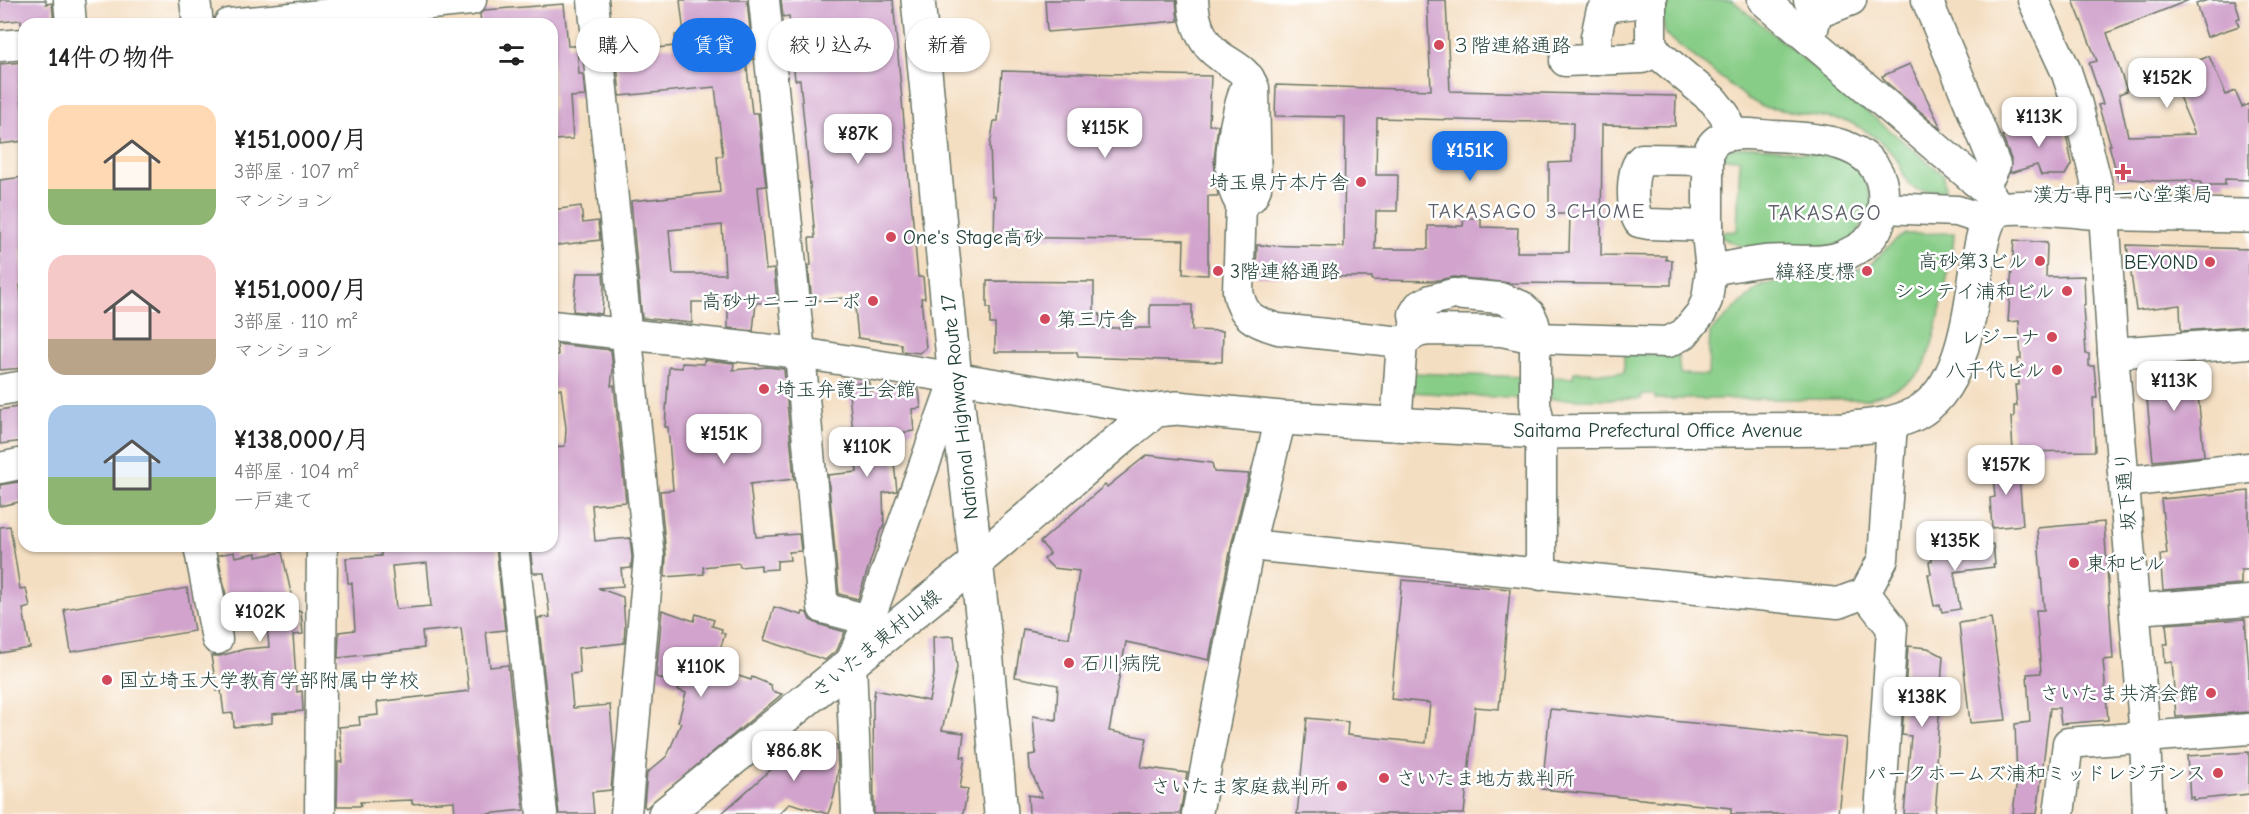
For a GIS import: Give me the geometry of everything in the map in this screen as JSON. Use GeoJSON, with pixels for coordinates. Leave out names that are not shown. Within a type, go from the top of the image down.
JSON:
{"type":"FeatureCollection","features":[{"type":"Feature","properties":{"kind":"main road","name":"National Highway Route 17"},"geometry":{"type":"LineString","coordinates":[[918,0],[1001,814]]}},
{"type":"Feature","properties":{"kind":"main road"},"geometry":{"type":"LineString","coordinates":[[1995,215],[2028,208],[2104,213],[2249,216]]}},
{"type":"Feature","properties":{"kind":"main road","name":"Saitama Prefectural Office Avenue"},"geometry":{"type":"LineString","coordinates":[[1156,410],[1177,408],[1281,418],[1540,432],[1844,429],[1892,423],[1917,413],[1936,397],[1947,384],[1958,362],[1969,320],[1983,234],[1995,215]]}},
{"type":"Feature","properties":{"kind":"main road"},"geometry":{"type":"LineString","coordinates":[[975,563],[1156,410]]}},
{"type":"Feature","properties":{"kind":"main road","name":"さいたま東村山線"},"geometry":{"type":"LineString","coordinates":[[665,814],[975,563]]}},
{"type":"Feature","properties":{"kind":"street"},"geometry":{"type":"LineString","coordinates":[[69,0],[70,18]]}},
{"type":"Feature","properties":{"kind":"street"},"geometry":{"type":"LineString","coordinates":[[195,0],[197,18]]}},
{"type":"Feature","properties":{"kind":"street"},"geometry":{"type":"LineString","coordinates":[[593,0],[649,557],[626,814]]}},
{"type":"Feature","properties":{"kind":"street"},"geometry":{"type":"LineString","coordinates":[[764,0],[823,608],[869,620]]}},
{"type":"Feature","properties":{"kind":"street"},"geometry":{"type":"LineString","coordinates":[[1193,0],[1196,26],[1203,38],[1212,50],[1243,69],[1254,88],[1256,188],[1252,197],[1241,204],[1238,291],[1239,301],[1252,320],[1278,329],[1410,338],[1429,330],[1502,331],[1535,338],[1668,342],[1684,334],[1701,313],[1707,300],[1711,270],[1708,255],[1708,160],[1711,146],[1716,141],[1731,135],[1793,136],[1827,141],[1855,150],[1871,163],[1882,181],[1883,208],[1877,232],[1846,255],[1827,259],[1766,261],[1711,270]]}},
{"type":"Feature","properties":{"kind":"street"},"geometry":{"type":"LineString","coordinates":[[1763,0],[1811,17],[1975,181],[1995,215]]}},
{"type":"Feature","properties":{"kind":"street"},"geometry":{"type":"LineString","coordinates":[[1811,17],[1851,0]]}},
{"type":"Feature","properties":{"kind":"street"},"geometry":{"type":"LineString","coordinates":[[1927,0],[1995,165],[1991,174],[1975,181]]}},
{"type":"Feature","properties":{"kind":"street","name":"坂下通り"},"geometry":{"type":"LineString","coordinates":[[2033,0],[2066,71],[2076,101],[2104,213],[2113,353],[2145,736],[2148,814]]}},
{"type":"Feature","properties":{"kind":"street"},"geometry":{"type":"LineString","coordinates":[[1597,60],[1597,23],[1601,13],[1612,6],[1651,1],[1651,40],[1656,51],[1713,100],[1725,115],[1731,135]]}},
{"type":"Feature","properties":{"kind":"street"},"geometry":{"type":"LineString","coordinates":[[282,18],[327,13],[464,6]]}},
{"type":"Feature","properties":{"kind":"street"},"geometry":{"type":"LineString","coordinates":[[0,46],[18,44]]}},
{"type":"Feature","properties":{"kind":"street"},"geometry":{"type":"LineString","coordinates":[[1565,61],[1642,58],[1656,51]]}},
{"type":"Feature","properties":{"kind":"street"},"geometry":{"type":"LineString","coordinates":[[1708,160],[1642,159],[1636,164],[1634,173],[1635,215],[1640,222],[1708,226]]}},
{"type":"Feature","properties":{"kind":"street"},"geometry":{"type":"LineString","coordinates":[[1883,208],[1995,215]]}},
{"type":"Feature","properties":{"kind":"street"},"geometry":{"type":"LineString","coordinates":[[558,327],[800,353],[1156,410]]}},
{"type":"Feature","properties":{"kind":"street"},"geometry":{"type":"LineString","coordinates":[[1396,425],[1410,338]]}},
{"type":"Feature","properties":{"kind":"street"},"geometry":{"type":"LineString","coordinates":[[1535,338],[1534,404],[1540,432],[1541,576]]}},
{"type":"Feature","properties":{"kind":"street"},"geometry":{"type":"LineString","coordinates":[[2113,353],[2249,343]]}},
{"type":"Feature","properties":{"kind":"street"},"geometry":{"type":"LineString","coordinates":[[857,814],[851,662],[869,620],[956,379]]}},
{"type":"Feature","properties":{"kind":"street"},"geometry":{"type":"LineString","coordinates":[[0,390],[18,387]]}},
{"type":"Feature","properties":{"kind":"street"},"geometry":{"type":"LineString","coordinates":[[1197,814],[1249,545],[1281,418]]}},
{"type":"Feature","properties":{"kind":"street"},"geometry":{"type":"LineString","coordinates":[[1249,545],[1541,576],[1838,603],[1865,593],[1883,559],[1892,423]]}},
{"type":"Feature","properties":{"kind":"street"},"geometry":{"type":"LineString","coordinates":[[0,468],[18,464]]}},
{"type":"Feature","properties":{"kind":"street"},"geometry":{"type":"LineString","coordinates":[[2124,482],[2249,468]]}},
{"type":"Feature","properties":{"kind":"street"},"geometry":{"type":"LineString","coordinates":[[200,552],[217,639]]}},
{"type":"Feature","properties":{"kind":"street"},"geometry":{"type":"LineString","coordinates":[[320,814],[322,552]]}},
{"type":"Feature","properties":{"kind":"street"},"geometry":{"type":"LineString","coordinates":[[514,552],[542,814]]}},
{"type":"Feature","properties":{"kind":"street"},"geometry":{"type":"LineString","coordinates":[[1865,593],[1892,628],[1880,814]]}},
{"type":"Feature","properties":{"kind":"street"},"geometry":{"type":"LineString","coordinates":[[2135,609],[2249,601]]}},
{"type":"Feature","properties":{"kind":"street"},"geometry":{"type":"LineString","coordinates":[[2059,814],[2068,743],[2249,729]]}},
{"type":"Feature","properties":{"kind":"green space"},"geometry":{"type":"Polygon","coordinates":[[[1660,0],[1732,0],[1944,175],[1945,190],[1923,190],[1912,187],[1891,152],[1874,136],[1854,124],[1763,107],[1747,98],[1665,34],[1660,0]]]}},
{"type":"Feature","properties":{"kind":"green space"},"geometry":{"type":"Polygon","coordinates":[[[1756,146],[1858,160],[1875,208],[1849,244],[1784,251],[1751,248],[1721,237],[1720,232],[1737,231],[1740,159],[1720,158],[1729,149],[1756,146]]]}},
{"type":"Feature","properties":{"kind":"green space"},"geometry":{"type":"Polygon","coordinates":[[[1954,233],[1940,313],[1926,361],[1916,376],[1888,392],[1867,399],[1655,399],[1655,395],[1641,395],[1641,399],[1550,399],[1550,377],[1573,378],[1574,372],[1624,373],[1624,354],[1678,355],[1680,374],[1708,375],[1710,332],[1755,290],[1784,280],[1829,279],[1844,276],[1871,264],[1893,242],[1905,234],[1954,233]]]}},
{"type":"Feature","properties":{"kind":"green space"},"geometry":{"type":"Polygon","coordinates":[[[1412,373],[1524,377],[1524,399],[1411,392],[1412,373]]]}},
{"type":"Feature","properties":{"kind":"building"},"geometry":{"type":"Polygon","coordinates":[[[0,0],[46,0],[46,4],[52,3],[53,18],[18,18],[18,20],[0,22],[0,0]]]}},
{"type":"Feature","properties":{"kind":"building"},"geometry":{"type":"Polygon","coordinates":[[[680,0],[747,0],[749,18],[682,18],[680,0]]]}},
{"type":"Feature","properties":{"kind":"building"},"geometry":{"type":"Polygon","coordinates":[[[781,0],[893,0],[918,277],[923,277],[925,298],[921,298],[926,348],[919,353],[902,351],[901,344],[858,338],[854,297],[812,301],[808,266],[811,265],[809,238],[815,238],[800,80],[795,80],[794,72],[894,72],[894,18],[783,17],[781,0]]]}},
{"type":"Feature","properties":{"kind":"building"},"geometry":{"type":"Polygon","coordinates":[[[1045,0],[1176,0],[1178,21],[1047,32],[1045,0]]]}},
{"type":"Feature","properties":{"kind":"building","name":"埼玉県庁本庁舎"},"geometry":{"type":"Polygon","coordinates":[[[1427,0],[1446,0],[1450,91],[1676,96],[1675,126],[1602,125],[1601,255],[1666,256],[1666,260],[1672,260],[1671,285],[1509,283],[1454,277],[1433,281],[1372,280],[1372,277],[1256,276],[1257,245],[1344,247],[1345,117],[1275,116],[1276,85],[1431,90],[1427,0]],[[1377,118],[1376,175],[1398,175],[1397,211],[1376,211],[1375,249],[1428,249],[1428,226],[1463,226],[1464,218],[1481,218],[1481,227],[1518,228],[1517,252],[1569,252],[1570,214],[1549,214],[1549,163],[1572,162],[1573,123],[1377,118]]]}},
{"type":"Feature","properties":{"kind":"building"},"geometry":{"type":"Polygon","coordinates":[[[2073,0],[2189,0],[2107,33],[2127,91],[2119,94],[2128,136],[2195,134],[2169,73],[2209,56],[2226,95],[2235,91],[2242,107],[2249,104],[2249,180],[2225,179],[2225,185],[2201,185],[2201,182],[2193,182],[2193,180],[2157,181],[2118,178],[2109,145],[2111,145],[2098,105],[2103,104],[2089,63],[2097,61],[2073,0]]]}},
{"type":"Feature","properties":{"kind":"building"},"geometry":{"type":"Polygon","coordinates":[[[2208,0],[2235,0],[2240,18],[2236,19],[2239,26],[2207,37],[2196,4],[2208,0]]]}},
{"type":"Feature","properties":{"kind":"building"},"geometry":{"type":"Polygon","coordinates":[[[564,4],[568,46],[576,46],[576,72],[583,74],[585,96],[570,97],[573,139],[558,140],[558,18],[480,18],[480,14],[484,10],[564,4]]]}},
{"type":"Feature","properties":{"kind":"building"},"geometry":{"type":"Polygon","coordinates":[[[672,46],[672,72],[747,72],[752,113],[758,113],[766,186],[758,187],[766,270],[774,269],[777,302],[756,303],[753,331],[728,328],[728,302],[692,302],[692,323],[642,318],[631,201],[720,192],[717,156],[723,156],[715,87],[620,96],[618,72],[660,72],[660,48],[672,46]],[[722,225],[669,230],[673,274],[725,274],[722,225]]]}},
{"type":"Feature","properties":{"kind":"building"},"geometry":{"type":"Polygon","coordinates":[[[18,62],[18,142],[0,144],[0,64],[18,62]]]}},
{"type":"Feature","properties":{"kind":"building"},"geometry":{"type":"Polygon","coordinates":[[[1910,64],[1942,130],[1882,76],[1910,64]]]}},
{"type":"Feature","properties":{"kind":"building"},"geometry":{"type":"Polygon","coordinates":[[[1002,71],[1211,76],[1209,125],[1218,125],[1214,160],[1218,196],[1208,196],[1208,275],[1183,274],[1184,240],[994,237],[995,196],[992,196],[990,145],[994,121],[998,121],[1002,71]]]}},
{"type":"Feature","properties":{"kind":"building"},"geometry":{"type":"Polygon","coordinates":[[[2063,121],[2072,163],[2065,175],[2041,175],[2037,165],[2010,173],[2011,159],[2002,136],[2009,134],[2008,130],[2021,126],[2063,121]]]}},
{"type":"Feature","properties":{"kind":"building"},"geometry":{"type":"Polygon","coordinates":[[[18,178],[18,368],[0,370],[0,180],[18,178]]]}},
{"type":"Feature","properties":{"kind":"building"},"geometry":{"type":"Polygon","coordinates":[[[581,206],[583,223],[598,221],[600,240],[558,245],[558,209],[581,206]]]}},
{"type":"Feature","properties":{"kind":"building"},"geometry":{"type":"Polygon","coordinates":[[[2014,240],[2047,243],[2046,277],[2084,276],[2086,354],[2089,354],[2089,366],[2094,366],[2097,398],[2093,398],[2095,451],[2013,452],[2011,417],[2014,417],[2014,406],[2017,406],[2015,385],[2019,385],[2018,359],[2021,359],[2019,321],[2008,322],[2014,240]]]}},
{"type":"Feature","properties":{"kind":"building"},"geometry":{"type":"Polygon","coordinates":[[[2127,245],[2249,249],[2249,326],[2181,331],[2180,305],[2136,310],[2127,245]]]}},
{"type":"Feature","properties":{"kind":"building"},"geometry":{"type":"Polygon","coordinates":[[[577,273],[603,273],[602,314],[573,311],[577,273]]]}},
{"type":"Feature","properties":{"kind":"building","name":"第三庁舎"},"geometry":{"type":"Polygon","coordinates":[[[987,281],[1094,282],[1094,314],[1100,314],[1100,328],[1150,328],[1150,305],[1192,305],[1192,330],[1223,331],[1222,362],[1078,357],[1077,352],[995,352],[995,324],[990,324],[990,308],[987,308],[987,281]]]}},
{"type":"Feature","properties":{"kind":"building"},"geometry":{"type":"Polygon","coordinates":[[[558,344],[611,350],[613,370],[611,386],[614,385],[626,502],[592,505],[595,541],[630,538],[631,568],[621,569],[623,586],[598,588],[623,597],[624,643],[578,648],[580,673],[570,674],[573,708],[610,705],[614,752],[611,790],[592,792],[594,814],[559,814],[538,618],[550,617],[544,573],[533,573],[531,552],[558,552],[558,447],[565,446],[566,428],[561,389],[558,389],[558,344]]]}},
{"type":"Feature","properties":{"kind":"building"},"geometry":{"type":"Polygon","coordinates":[[[704,360],[734,363],[733,370],[767,367],[784,369],[794,479],[750,484],[756,537],[799,534],[801,551],[789,552],[790,560],[777,561],[777,569],[761,570],[761,565],[740,567],[739,563],[703,567],[704,574],[665,577],[666,555],[660,491],[673,490],[668,427],[665,427],[669,367],[682,368],[682,363],[704,364],[704,360]]]}},
{"type":"Feature","properties":{"kind":"building"},"geometry":{"type":"Polygon","coordinates":[[[2195,364],[2204,456],[2153,461],[2144,368],[2195,364]]]}},
{"type":"Feature","properties":{"kind":"building"},"geometry":{"type":"Polygon","coordinates":[[[869,382],[870,391],[905,387],[910,390],[919,390],[921,408],[912,409],[914,431],[899,433],[900,439],[897,439],[897,443],[892,444],[897,491],[883,493],[884,526],[858,599],[839,594],[828,475],[857,472],[848,384],[869,382]]]}},
{"type":"Feature","properties":{"kind":"building"},"geometry":{"type":"Polygon","coordinates":[[[18,407],[18,442],[0,444],[0,410],[18,407]]]}},
{"type":"Feature","properties":{"kind":"building"},"geometry":{"type":"Polygon","coordinates":[[[1147,455],[1212,463],[1214,472],[1249,474],[1232,542],[1209,660],[1126,642],[1109,731],[1147,738],[1141,767],[1187,773],[1180,814],[1029,814],[1028,795],[1042,797],[1030,769],[1029,755],[1036,754],[1033,716],[1056,720],[1058,685],[1015,677],[1023,629],[1069,638],[1079,571],[1053,568],[1044,559],[1050,553],[1040,542],[1105,485],[1107,487],[1147,455]]]}},
{"type":"Feature","properties":{"kind":"building"},"geometry":{"type":"Polygon","coordinates":[[[2018,462],[2023,525],[1992,528],[1990,498],[1995,497],[1992,464],[2018,462]]]}},
{"type":"Feature","properties":{"kind":"building"},"geometry":{"type":"Polygon","coordinates":[[[18,482],[18,502],[0,506],[0,485],[18,482]]]}},
{"type":"Feature","properties":{"kind":"building"},"geometry":{"type":"Polygon","coordinates":[[[2249,491],[2249,570],[2241,570],[2241,584],[2163,590],[2160,555],[2167,554],[2161,499],[2249,491]]]}},
{"type":"Feature","properties":{"kind":"building"},"geometry":{"type":"Polygon","coordinates":[[[2104,522],[2113,659],[2103,660],[2108,720],[2061,724],[2059,708],[2050,708],[2037,814],[2013,814],[2017,778],[2015,724],[2030,722],[2027,674],[2041,673],[2036,610],[2044,610],[2037,528],[2104,522]]]}},
{"type":"Feature","properties":{"kind":"building"},"geometry":{"type":"Polygon","coordinates":[[[10,526],[20,589],[26,588],[30,607],[23,609],[30,648],[0,653],[0,527],[10,526]]]}},
{"type":"Feature","properties":{"kind":"building"},"geometry":{"type":"Polygon","coordinates":[[[1993,544],[1994,567],[1954,572],[1960,609],[1942,612],[1940,605],[1934,606],[1928,574],[1931,574],[1929,562],[1932,561],[1931,551],[1993,544]]]}},
{"type":"Feature","properties":{"kind":"building"},"geometry":{"type":"Polygon","coordinates":[[[234,552],[235,557],[256,553],[256,557],[282,552],[291,593],[292,612],[301,611],[303,634],[293,635],[297,692],[302,691],[303,711],[272,714],[272,723],[234,727],[233,713],[224,714],[221,690],[217,691],[211,656],[269,647],[265,603],[228,606],[218,555],[234,552]]]}},
{"type":"Feature","properties":{"kind":"building"},"geometry":{"type":"Polygon","coordinates":[[[381,552],[497,552],[505,630],[486,632],[490,667],[508,665],[524,810],[455,814],[454,801],[412,804],[412,800],[360,802],[361,806],[337,806],[338,762],[343,762],[339,727],[360,725],[359,717],[378,715],[377,702],[469,691],[461,628],[422,632],[424,648],[338,658],[339,632],[355,630],[352,583],[348,583],[346,558],[381,556],[381,552]],[[427,563],[392,566],[396,609],[431,606],[427,563]]]}},
{"type":"Feature","properties":{"kind":"building"},"geometry":{"type":"Polygon","coordinates":[[[1402,580],[1510,589],[1499,709],[1475,707],[1464,814],[1297,814],[1307,718],[1348,722],[1347,735],[1426,743],[1430,703],[1391,699],[1402,580]]]}},
{"type":"Feature","properties":{"kind":"building"},"geometry":{"type":"Polygon","coordinates":[[[187,588],[194,631],[71,652],[64,609],[187,588]]]}},
{"type":"Feature","properties":{"kind":"building"},"geometry":{"type":"Polygon","coordinates":[[[774,607],[802,615],[803,612],[807,613],[810,620],[818,624],[845,632],[837,650],[825,660],[764,640],[774,607]]]}},
{"type":"Feature","properties":{"kind":"building"},"geometry":{"type":"Polygon","coordinates":[[[662,610],[694,621],[696,614],[714,620],[712,626],[722,629],[721,633],[725,634],[714,668],[751,680],[752,677],[771,685],[772,691],[782,694],[646,808],[644,806],[647,773],[667,756],[681,723],[678,722],[686,693],[678,690],[680,685],[656,677],[662,610]]]}},
{"type":"Feature","properties":{"kind":"building"},"geometry":{"type":"Polygon","coordinates":[[[1991,618],[2006,720],[1970,723],[1959,623],[1991,618]]]}},
{"type":"Feature","properties":{"kind":"building","name":"さいたま共済会館"},"geometry":{"type":"Polygon","coordinates":[[[2245,619],[2249,670],[2249,712],[2176,717],[2172,662],[2165,663],[2164,644],[2168,644],[2166,624],[2245,619]]]}},
{"type":"Feature","properties":{"kind":"building"},"geometry":{"type":"Polygon","coordinates":[[[954,636],[957,668],[942,730],[964,733],[961,757],[965,757],[960,788],[968,789],[963,814],[874,814],[873,702],[875,690],[929,701],[934,675],[933,637],[954,636]]]}},
{"type":"Feature","properties":{"kind":"building"},"geometry":{"type":"Polygon","coordinates":[[[1908,646],[1928,648],[1943,656],[1935,814],[1904,814],[1911,736],[1902,735],[1908,646]]]}},
{"type":"Feature","properties":{"kind":"building"},"geometry":{"type":"Polygon","coordinates":[[[1550,709],[1846,738],[1838,814],[1731,814],[1731,808],[1542,789],[1550,709]]]}},
{"type":"Feature","properties":{"kind":"building"},"geometry":{"type":"Polygon","coordinates":[[[791,738],[815,753],[817,740],[837,745],[838,771],[828,814],[790,803],[779,814],[721,814],[775,766],[773,764],[791,738]]]}},
{"type":"Feature","properties":{"kind":"building","name":"パークホームズ浦和ミッドレジデンス"},"geometry":{"type":"Polygon","coordinates":[[[2249,752],[2249,794],[2193,800],[2193,797],[2190,798],[2187,756],[2249,752]]]}},
{"type":"Feature","properties":{"kind":"place","name":"３階連絡通路"},"geometry":{"type":"Point","coordinates":[1439,45]}},
{"type":"Feature","properties":{"kind":"place","name":"漢方専門一心堂薬局"},"geometry":{"type":"Point","coordinates":[2123,172]}},
{"type":"Feature","properties":{"kind":"place","name":"埼玉県庁本庁舎"},"geometry":{"type":"Point","coordinates":[1361,182]}},
{"type":"Feature","properties":{"kind":"place","name":"One's Stage高砂"},"geometry":{"type":"Point","coordinates":[891,237]}},
{"type":"Feature","properties":{"kind":"place","name":"高砂第3ビル"},"geometry":{"type":"Point","coordinates":[2040,261]}},
{"type":"Feature","properties":{"kind":"place","name":"BEYOND"},"geometry":{"type":"Point","coordinates":[2210,262]}},
{"type":"Feature","properties":{"kind":"place","name":"3階連絡通路"},"geometry":{"type":"Point","coordinates":[1218,271]}},
{"type":"Feature","properties":{"kind":"place","name":"緯経度標"},"geometry":{"type":"Point","coordinates":[1867,271]}},
{"type":"Feature","properties":{"kind":"place","name":"シンテイ浦和ビル"},"geometry":{"type":"Point","coordinates":[2067,291]}},
{"type":"Feature","properties":{"kind":"place","name":"高砂サニーコーポ"},"geometry":{"type":"Point","coordinates":[873,301]}},
{"type":"Feature","properties":{"kind":"place","name":"第三庁舎"},"geometry":{"type":"Point","coordinates":[1045,319]}},
{"type":"Feature","properties":{"kind":"place","name":"レジーナ"},"geometry":{"type":"Point","coordinates":[2052,337]}},
{"type":"Feature","properties":{"kind":"place","name":"八千代ビル"},"geometry":{"type":"Point","coordinates":[2057,370]}},
{"type":"Feature","properties":{"kind":"place","name":"埼玉弁護士会館"},"geometry":{"type":"Point","coordinates":[764,389]}},
{"type":"Feature","properties":{"kind":"place","name":"東和ビル"},"geometry":{"type":"Point","coordinates":[2074,563]}},
{"type":"Feature","properties":{"kind":"place","name":"石川病院"},"geometry":{"type":"Point","coordinates":[1069,663]}},
{"type":"Feature","properties":{"kind":"place","name":"国立埼玉大学教育学部附属中学校"},"geometry":{"type":"Point","coordinates":[107,680]}},
{"type":"Feature","properties":{"kind":"place","name":"さいたま共済会館"},"geometry":{"type":"Point","coordinates":[2211,693]}},
{"type":"Feature","properties":{"kind":"place","name":"パークホームズ浦和ミッドレジデンス"},"geometry":{"type":"Point","coordinates":[2218,773]}},
{"type":"Feature","properties":{"kind":"place","name":"さいたま地方裁判所"},"geometry":{"type":"Point","coordinates":[1384,778]}},
{"type":"Feature","properties":{"kind":"place","name":"さいたま家庭裁判所"},"geometry":{"type":"Point","coordinates":[1342,786]}},
{"type":"Feature","properties":{"kind":"district","name":"TAKASAGO 3 CHOME"},"geometry":{"type":"Point","coordinates":[1537,211]}},
{"type":"Feature","properties":{"kind":"district","name":"TAKASAGO"},"geometry":{"type":"Point","coordinates":[1825,212]}}]}
